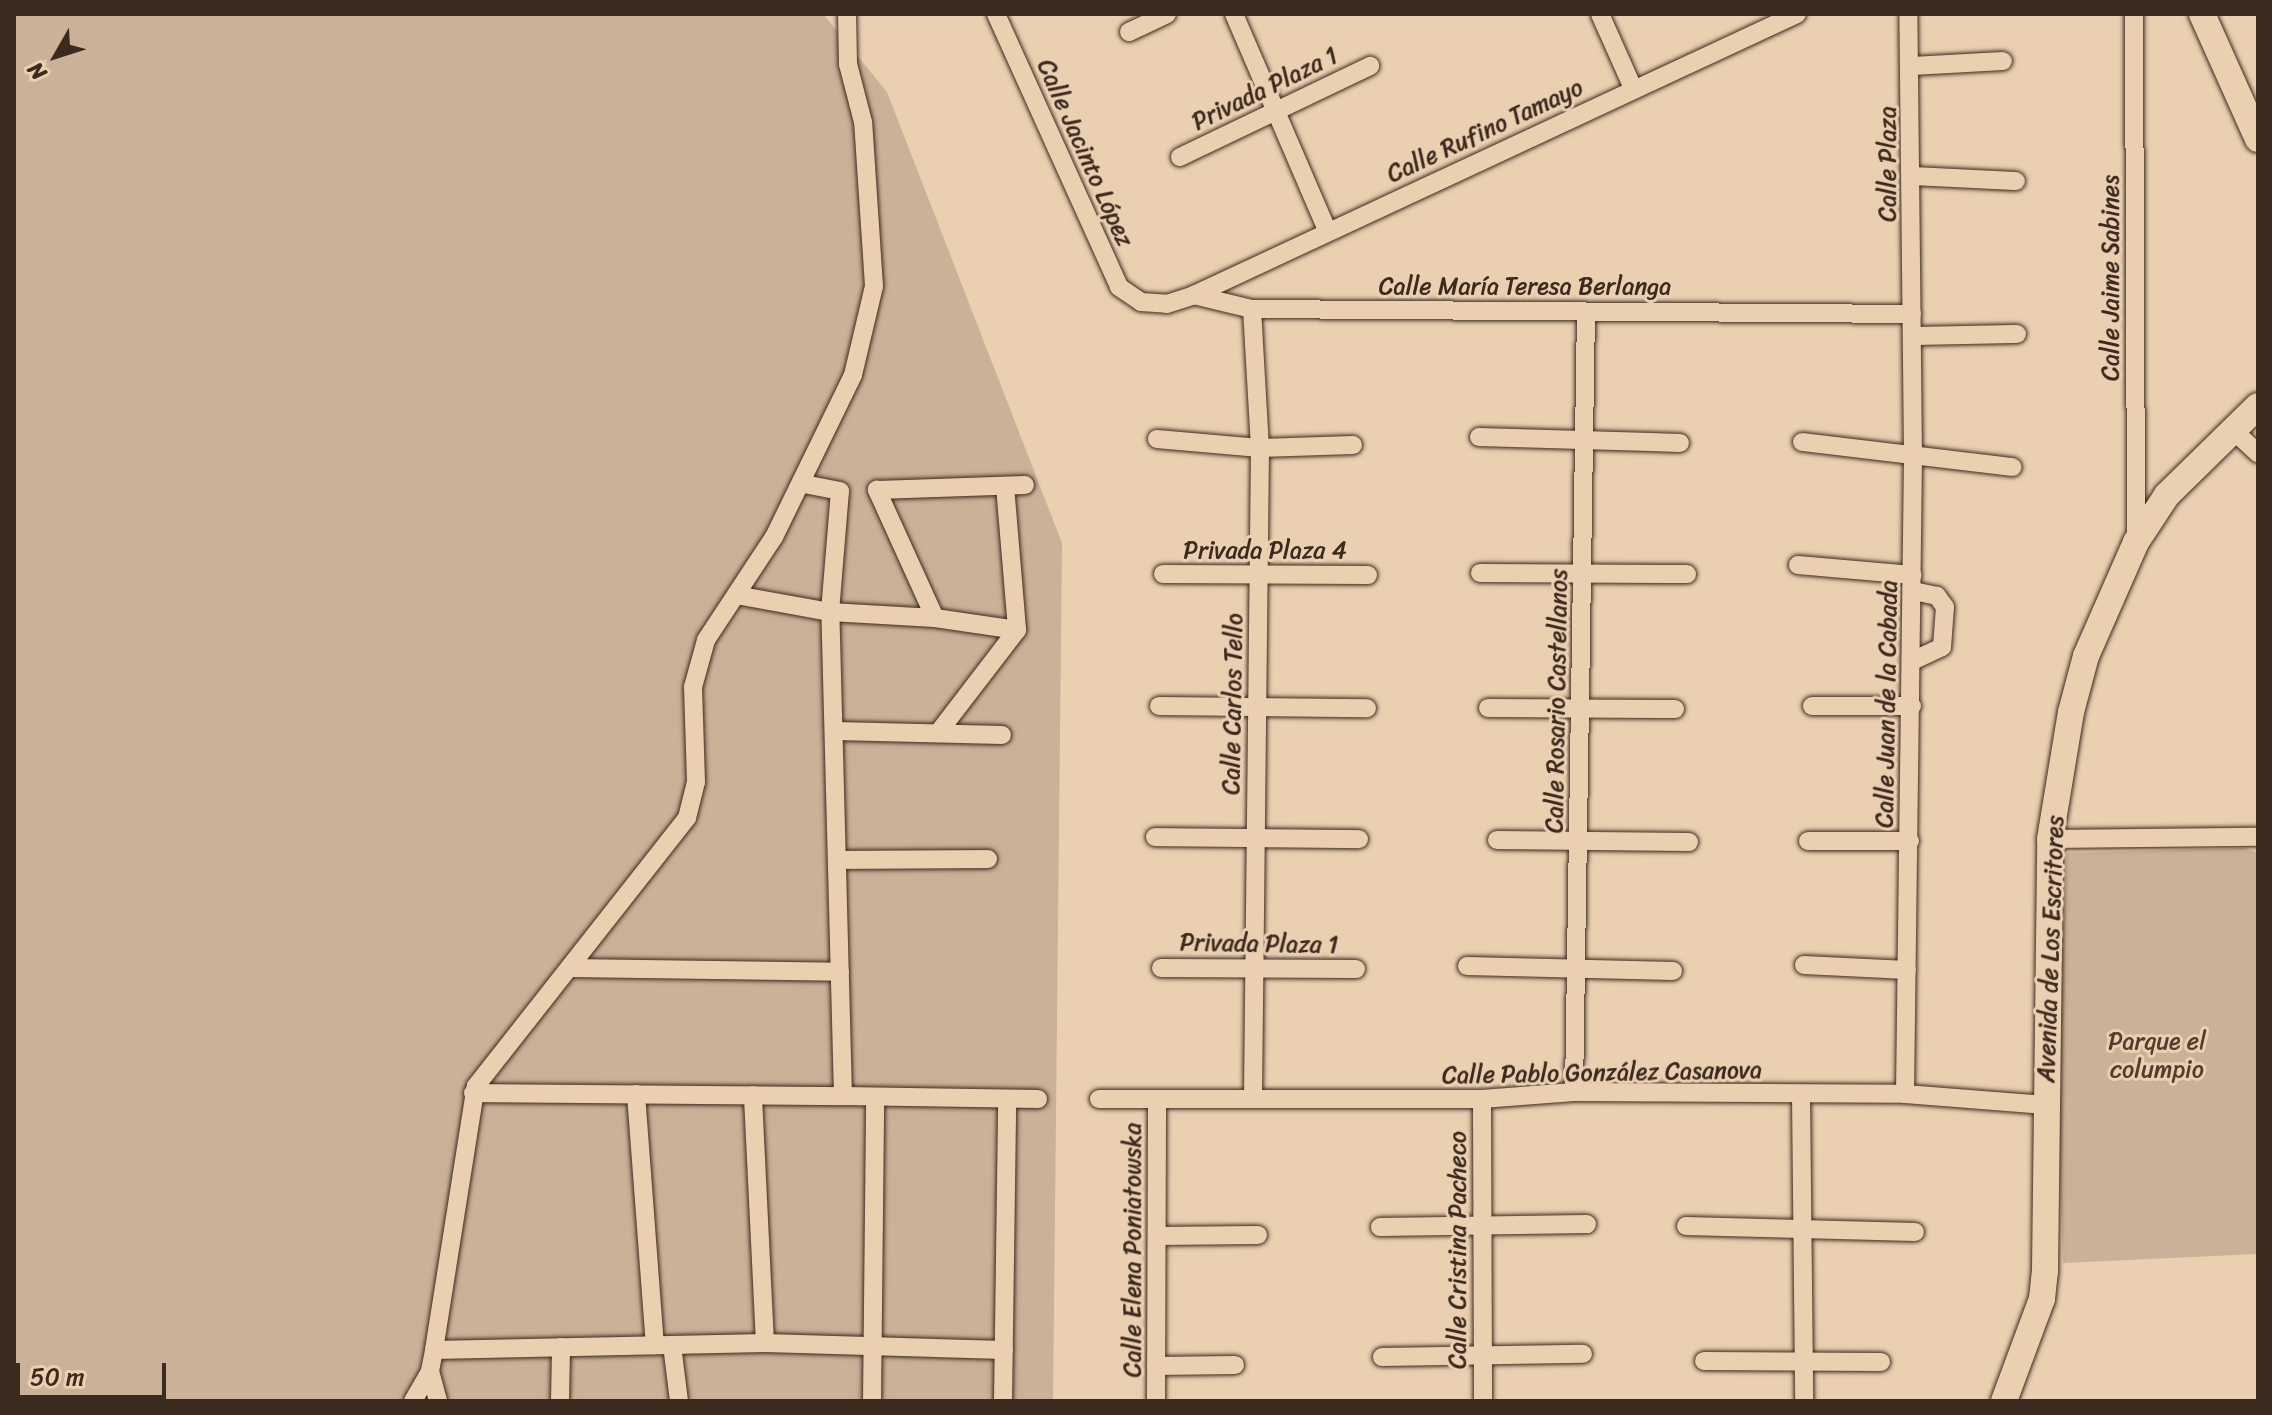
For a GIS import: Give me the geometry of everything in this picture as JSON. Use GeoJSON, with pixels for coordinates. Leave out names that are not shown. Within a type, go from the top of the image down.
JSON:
{"type":"FeatureCollection","features":[{"type":"Feature","properties":{"kind":"main road"},"geometry":{"type":"LineString","coordinates":[[2202,14],[2258,139]]}},
{"type":"Feature","properties":{"kind":"main road","name":"Avenida de Los Escritores"},"geometry":{"type":"LineString","coordinates":[[2004,1401],[2042,1299],[2050,839],[2071,712],[2086,656],[2136,542],[2167,495],[2258,406]]}},
{"type":"Feature","properties":{"kind":"street"},"geometry":{"type":"LineString","coordinates":[[413,1401],[430,1371],[464,1189],[473,1093],[687,818],[696,782],[693,687],[706,640],[803,484],[853,375],[874,286],[863,122],[848,64],[847,14]]}},
{"type":"Feature","properties":{"kind":"street","name":"Calle Jacinto López"},"geometry":{"type":"LineString","coordinates":[[996,14],[1119,287],[1141,302]]}},
{"type":"Feature","properties":{"kind":"street"},"geometry":{"type":"LineString","coordinates":[[1129,32],[1167,14]]}},
{"type":"Feature","properties":{"kind":"street"},"geometry":{"type":"LineString","coordinates":[[1234,14],[1328,232]]}},
{"type":"Feature","properties":{"kind":"street"},"geometry":{"type":"LineString","coordinates":[[1600,14],[1633,88]]}},
{"type":"Feature","properties":{"kind":"street","name":"Calle Rufino Tamayo"},"geometry":{"type":"LineString","coordinates":[[1194,295],[1797,14]]}},
{"type":"Feature","properties":{"kind":"street","name":"Calle Plaza"},"geometry":{"type":"LineString","coordinates":[[1908,14],[1912,66],[1912,314]]}},
{"type":"Feature","properties":{"kind":"street","name":"Calle Jaime Sabines"},"geometry":{"type":"LineString","coordinates":[[2134,14],[2136,542]]}},
{"type":"Feature","properties":{"kind":"street"},"geometry":{"type":"LineString","coordinates":[[1912,66],[2003,61]]}},
{"type":"Feature","properties":{"kind":"street","name":"Privada Plaza 1"},"geometry":{"type":"LineString","coordinates":[[1180,157],[1370,66]]}},
{"type":"Feature","properties":{"kind":"street"},"geometry":{"type":"LineString","coordinates":[[1912,176],[2016,181]]}},
{"type":"Feature","properties":{"kind":"street","name":"Calle María Teresa Berlanga"},"geometry":{"type":"LineString","coordinates":[[1141,302],[1167,304],[1194,295],[1252,309],[1912,314]]}},
{"type":"Feature","properties":{"kind":"street","name":"Calle Carlos Tello"},"geometry":{"type":"LineString","coordinates":[[1252,309],[1260,448],[1253,1099]]}},
{"type":"Feature","properties":{"kind":"street","name":"Calle Rosario Castellanos"},"geometry":{"type":"LineString","coordinates":[[1574,1092],[1587,440],[1586,312]]}},
{"type":"Feature","properties":{"kind":"street","name":"Calle Juan de la Cabada"},"geometry":{"type":"LineString","coordinates":[[1905,1094],[1912,706],[1912,314]]}},
{"type":"Feature","properties":{"kind":"street"},"geometry":{"type":"LineString","coordinates":[[1912,336],[2017,334]]}},
{"type":"Feature","properties":{"kind":"street"},"geometry":{"type":"LineString","coordinates":[[2234,431],[2258,453]]}},
{"type":"Feature","properties":{"kind":"street"},"geometry":{"type":"LineString","coordinates":[[1479,437],[1680,443]]}},
{"type":"Feature","properties":{"kind":"street"},"geometry":{"type":"LineString","coordinates":[[1157,439],[1260,448],[1353,445]]}},
{"type":"Feature","properties":{"kind":"street"},"geometry":{"type":"LineString","coordinates":[[1802,442],[2013,467]]}},
{"type":"Feature","properties":{"kind":"street"},"geometry":{"type":"LineString","coordinates":[[803,484],[840,491],[1025,485]]}},
{"type":"Feature","properties":{"kind":"street"},"geometry":{"type":"LineString","coordinates":[[938,733],[1017,630],[1005,486]]}},
{"type":"Feature","properties":{"kind":"street"},"geometry":{"type":"LineString","coordinates":[[877,490],[935,618]]}},
{"type":"Feature","properties":{"kind":"street"},"geometry":{"type":"LineString","coordinates":[[840,491],[830,612],[836,731],[843,1096]]}},
{"type":"Feature","properties":{"kind":"street"},"geometry":{"type":"LineString","coordinates":[[1798,565],[1913,583],[1937,596],[1945,607],[1942,647],[1912,661]]}},
{"type":"Feature","properties":{"kind":"street"},"geometry":{"type":"LineString","coordinates":[[1480,573],[1582,577],[1687,574]]}},
{"type":"Feature","properties":{"kind":"street","name":"Privada Plaza 4"},"geometry":{"type":"LineString","coordinates":[[1163,574],[1368,575]]}},
{"type":"Feature","properties":{"kind":"street"},"geometry":{"type":"LineString","coordinates":[[736,595],[830,612],[935,618],[1017,630]]}},
{"type":"Feature","properties":{"kind":"street"},"geometry":{"type":"LineString","coordinates":[[1159,706],[1367,708]]}},
{"type":"Feature","properties":{"kind":"street"},"geometry":{"type":"LineString","coordinates":[[1812,706],[1912,706]]}},
{"type":"Feature","properties":{"kind":"street"},"geometry":{"type":"LineString","coordinates":[[1488,708],[1581,712],[1675,709]]}},
{"type":"Feature","properties":{"kind":"street"},"geometry":{"type":"LineString","coordinates":[[836,731],[1002,735]]}},
{"type":"Feature","properties":{"kind":"street"},"geometry":{"type":"LineString","coordinates":[[1155,837],[1359,839]]}},
{"type":"Feature","properties":{"kind":"street"},"geometry":{"type":"LineString","coordinates":[[2050,839],[2258,837]]}},
{"type":"Feature","properties":{"kind":"street"},"geometry":{"type":"LineString","coordinates":[[1497,840],[1689,842]]}},
{"type":"Feature","properties":{"kind":"street"},"geometry":{"type":"LineString","coordinates":[[1808,841],[1910,841]]}},
{"type":"Feature","properties":{"kind":"street"},"geometry":{"type":"LineString","coordinates":[[838,860],[988,859]]}},
{"type":"Feature","properties":{"kind":"street"},"geometry":{"type":"LineString","coordinates":[[1804,965],[1907,970]]}},
{"type":"Feature","properties":{"kind":"street"},"geometry":{"type":"LineString","coordinates":[[1467,966],[1673,971]]}},
{"type":"Feature","properties":{"kind":"street"},"geometry":{"type":"LineString","coordinates":[[570,968],[840,972]]}},
{"type":"Feature","properties":{"kind":"street","name":"Privada Plaza 1"},"geometry":{"type":"LineString","coordinates":[[1161,968],[1356,969]]}},
{"type":"Feature","properties":{"kind":"street","name":"Calle Pablo González Casanova"},"geometry":{"type":"LineString","coordinates":[[1099,1099],[1482,1099],[1574,1092],[1905,1094],[2046,1105]]}},
{"type":"Feature","properties":{"kind":"street"},"geometry":{"type":"LineString","coordinates":[[473,1093],[1038,1099]]}},
{"type":"Feature","properties":{"kind":"street"},"geometry":{"type":"LineString","coordinates":[[636,1094],[663,1345],[679,1401]]}},
{"type":"Feature","properties":{"kind":"street"},"geometry":{"type":"LineString","coordinates":[[753,1095],[765,1343]]}},
{"type":"Feature","properties":{"kind":"street"},"geometry":{"type":"LineString","coordinates":[[1801,1095],[1804,1401]]}},
{"type":"Feature","properties":{"kind":"street"},"geometry":{"type":"LineString","coordinates":[[872,1401],[876,1342],[875,1097]]}},
{"type":"Feature","properties":{"kind":"street"},"geometry":{"type":"LineString","coordinates":[[1003,1401],[1007,1099]]}},
{"type":"Feature","properties":{"kind":"street","name":"Calle Cristina Pacheco"},"geometry":{"type":"LineString","coordinates":[[1482,1099],[1483,1401]]}},
{"type":"Feature","properties":{"kind":"street","name":"Calle Elena Poniatowska"},"geometry":{"type":"LineString","coordinates":[[1156,1401],[1157,1100]]}},
{"type":"Feature","properties":{"kind":"street"},"geometry":{"type":"LineString","coordinates":[[1380,1227],[1482,1223],[1587,1224]]}},
{"type":"Feature","properties":{"kind":"street"},"geometry":{"type":"LineString","coordinates":[[1686,1226],[1915,1232]]}},
{"type":"Feature","properties":{"kind":"street"},"geometry":{"type":"LineString","coordinates":[[1157,1236],[1258,1235]]}},
{"type":"Feature","properties":{"kind":"street"},"geometry":{"type":"LineString","coordinates":[[434,1350],[876,1342],[1004,1350]]}},
{"type":"Feature","properties":{"kind":"street"},"geometry":{"type":"LineString","coordinates":[[560,1401],[561,1347]]}},
{"type":"Feature","properties":{"kind":"street"},"geometry":{"type":"LineString","coordinates":[[1382,1357],[1583,1354]]}},
{"type":"Feature","properties":{"kind":"street"},"geometry":{"type":"LineString","coordinates":[[1704,1361],[1804,1365],[1881,1362]]}},
{"type":"Feature","properties":{"kind":"street"},"geometry":{"type":"LineString","coordinates":[[1156,1366],[1235,1365]]}},
{"type":"Feature","properties":{"kind":"street"},"geometry":{"type":"LineString","coordinates":[[430,1371],[438,1401]]}},
{"type":"Feature","properties":{"kind":"green space"},"geometry":{"type":"Polygon","coordinates":[[[14,14],[823,14],[887,92],[1062,543],[1053,1401],[14,1401],[14,14]]]}},
{"type":"Feature","properties":{"kind":"green space","name":"Parque el columpio"},"geometry":{"type":"Polygon","coordinates":[[[2245,848],[2258,853],[2258,1254],[2063,1263],[2057,1073],[2067,853],[2245,848]]]}}]}
